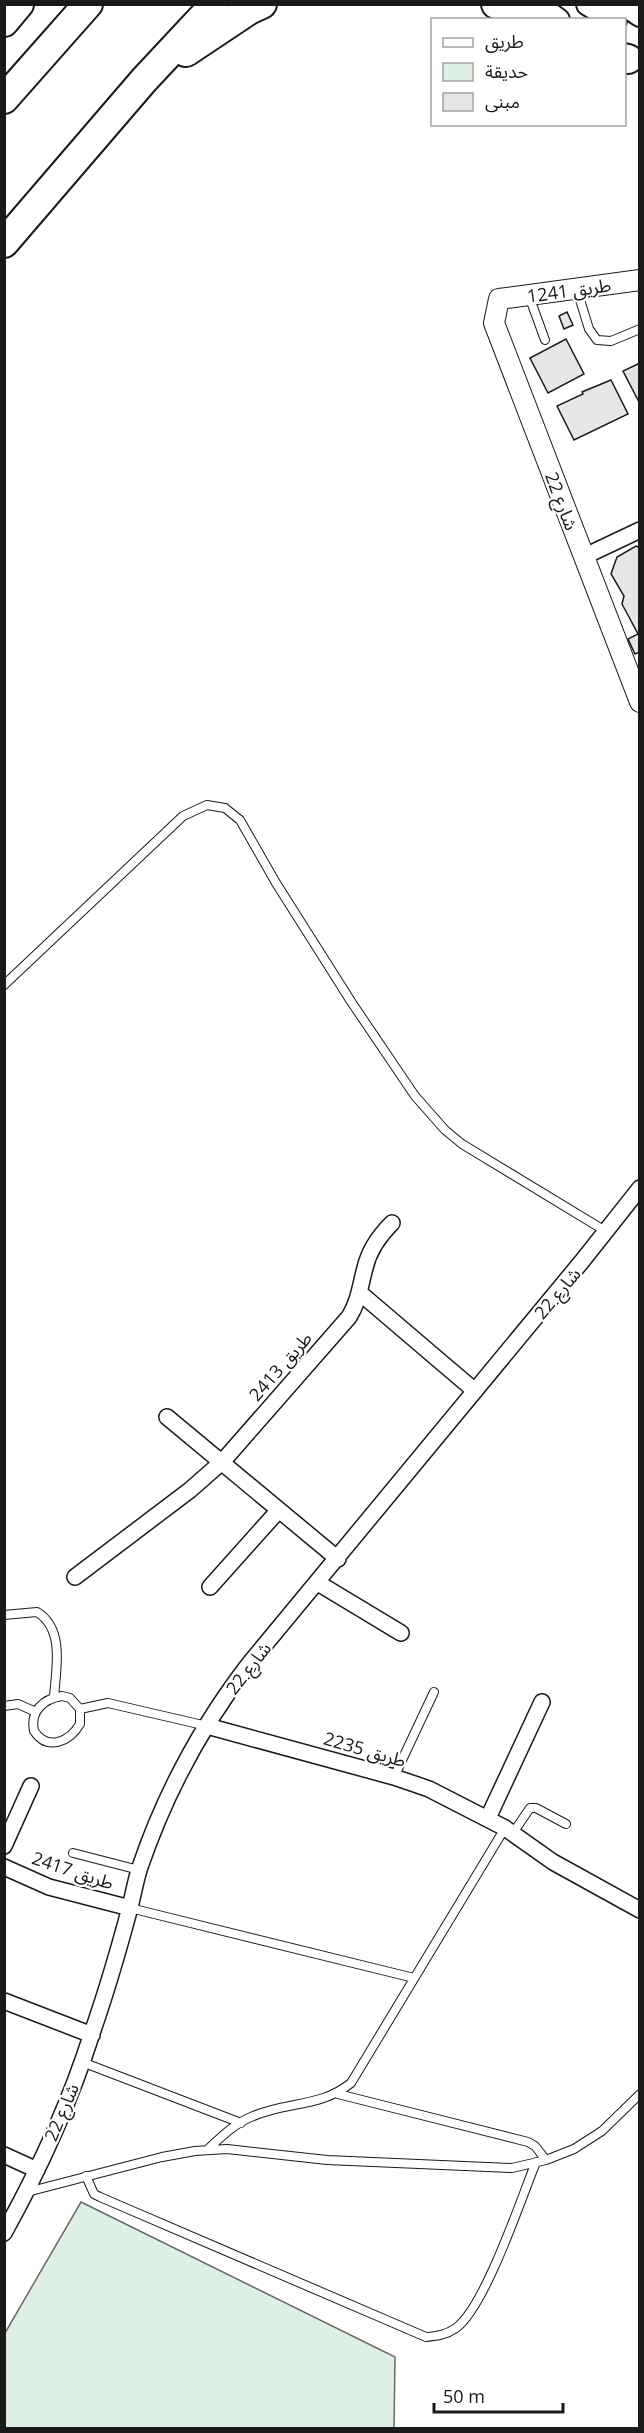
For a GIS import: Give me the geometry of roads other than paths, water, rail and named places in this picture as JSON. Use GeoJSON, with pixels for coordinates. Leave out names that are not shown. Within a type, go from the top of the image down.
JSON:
{"type":"FeatureCollection","features":[{"type":"Feature","properties":{"kind":"highway"},"geometry":{"type":"LineString","coordinates":[[4,22],[19,4]]}},
{"type":"Feature","properties":{"kind":"highway"},"geometry":{"type":"LineString","coordinates":[[4,99],[88,4]]}},
{"type":"Feature","properties":{"kind":"highway"},"geometry":{"type":"LineString","coordinates":[[144,80],[192,4]]}},
{"type":"Feature","properties":{"kind":"highway"},"geometry":{"type":"LineString","coordinates":[[4,243],[144,80],[215,4]]}},
{"type":"Feature","properties":{"kind":"highway"},"geometry":{"type":"LineString","coordinates":[[144,80],[249,10],[262,4]]}},
{"type":"Feature","properties":{"kind":"highway"},"geometry":{"type":"LineString","coordinates":[[496,4],[528,18]]}},
{"type":"Feature","properties":{"kind":"main road"},"geometry":{"type":"LineString","coordinates":[[536,4],[555,18]]}},
{"type":"Feature","properties":{"kind":"main road"},"geometry":{"type":"LineString","coordinates":[[588,4],[612,18]]}},
{"type":"Feature","properties":{"kind":"main road"},"geometry":{"type":"LineString","coordinates":[[624,4],[639,15]]}},
{"type":"Feature","properties":{"kind":"street","name":"طريق 1241"},"geometry":{"type":"LineString","coordinates":[[499,299],[639,280]]}},
{"type":"Feature","properties":{"kind":"street","name":"شارع 22"},"geometry":{"type":"LineString","coordinates":[[499,299],[494,316],[496,329],[583,557],[635,673],[639,702]]}},
{"type":"Feature","properties":{"kind":"street"},"geometry":{"type":"LineString","coordinates":[[583,557],[639,530]]}},
{"type":"Feature","properties":{"kind":"street","name":"شارع 22"},"geometry":{"type":"LineString","coordinates":[[4,2233],[27,2192],[82,2062],[130,1908],[139,1870],[170,1791],[207,1726],[242,1673],[607,1232],[639,1188]]}},
{"type":"Feature","properties":{"kind":"street","name":"طريق 2413"},"geometry":{"type":"LineString","coordinates":[[75,1577],[190,1490],[223,1461],[349,1317],[360,1293],[368,1258],[382,1233],[392,1223]]}},
{"type":"Feature","properties":{"kind":"street"},"geometry":{"type":"LineString","coordinates":[[360,1293],[476,1391]]}},
{"type":"Feature","properties":{"kind":"street"},"geometry":{"type":"LineString","coordinates":[[167,1417],[223,1461],[278,1511],[338,1559]]}},
{"type":"Feature","properties":{"kind":"street"},"geometry":{"type":"LineString","coordinates":[[210,1587],[278,1511]]}},
{"type":"Feature","properties":{"kind":"street"},"geometry":{"type":"LineString","coordinates":[[318,1583],[401,1633]]}},
{"type":"Feature","properties":{"kind":"street"},"geometry":{"type":"LineString","coordinates":[[488,1818],[542,1702]]}},
{"type":"Feature","properties":{"kind":"street","name":"طريق 2235"},"geometry":{"type":"LineString","coordinates":[[207,1726],[394,1777],[429,1789],[509,1830],[594,1886],[639,1910]]}},
{"type":"Feature","properties":{"kind":"street"},"geometry":{"type":"LineString","coordinates":[[4,1846],[31,1786]]}},
{"type":"Feature","properties":{"kind":"street","name":"طريق 2417"},"geometry":{"type":"LineString","coordinates":[[4,1867],[49,1887],[130,1908]]}},
{"type":"Feature","properties":{"kind":"street"},"geometry":{"type":"LineString","coordinates":[[4,2001],[92,2035]]}},
{"type":"Feature","properties":{"kind":"street"},"geometry":{"type":"LineString","coordinates":[[4,2155],[37,2170]]}},
{"type":"Feature","properties":{"kind":"lane"},"geometry":{"type":"LineString","coordinates":[[577,289],[590,329],[597,340],[611,341],[639,329]]}},
{"type":"Feature","properties":{"kind":"lane"},"geometry":{"type":"LineString","coordinates":[[528,295],[545,340]]}},
{"type":"Feature","properties":{"kind":"lane"},"geometry":{"type":"LineString","coordinates":[[4,985],[183,816],[207,805],[225,808],[240,820],[276,883],[352,1003],[428,1113],[462,1144],[607,1232]]}},
{"type":"Feature","properties":{"kind":"lane"},"geometry":{"type":"LineString","coordinates":[[4,1615],[37,1612],[54,1630],[57,1662],[54,1697]]}},
{"type":"Feature","properties":{"kind":"lane"},"geometry":{"type":"LineString","coordinates":[[394,1777],[434,1692]]}},
{"type":"Feature","properties":{"kind":"lane"},"geometry":{"type":"LineString","coordinates":[[54,1697],[70,1698],[80,1709],[80,1724],[66,1739],[52,1743],[45,1742],[34,1731],[36,1712],[43,1703],[54,1697]]}},
{"type":"Feature","properties":{"kind":"lane"},"geometry":{"type":"LineString","coordinates":[[80,1709],[108,1703],[207,1726]]}},
{"type":"Feature","properties":{"kind":"lane"},"geometry":{"type":"LineString","coordinates":[[4,1706],[18,1704],[36,1712]]}},
{"type":"Feature","properties":{"kind":"lane"},"geometry":{"type":"LineString","coordinates":[[207,2150],[241,2123],[267,2111],[322,2100],[338,2094],[351,2083],[414,1978],[509,1830],[530,1808],[536,1808],[566,1824]]}},
{"type":"Feature","properties":{"kind":"lane"},"geometry":{"type":"LineString","coordinates":[[73,1852],[139,1870]]}},
{"type":"Feature","properties":{"kind":"lane"},"geometry":{"type":"LineString","coordinates":[[130,1908],[414,1978]]}},
{"type":"Feature","properties":{"kind":"lane"},"geometry":{"type":"LineString","coordinates":[[82,2062],[241,2123]]}},
{"type":"Feature","properties":{"kind":"lane"},"geometry":{"type":"LineString","coordinates":[[338,2094],[528,2142],[535,2146],[546,2160]]}},
{"type":"Feature","properties":{"kind":"lane"},"geometry":{"type":"LineString","coordinates":[[27,2192],[162,2157],[207,2150],[265,2152],[327,2160],[512,2168],[546,2160],[574,2149],[602,2131],[639,2094]]}},
{"type":"Feature","properties":{"kind":"lane"},"geometry":{"type":"LineString","coordinates":[[86,2176],[94,2194],[99,2197],[426,2337],[444,2335],[451,2331],[471,2311],[495,2265],[536,2162]]}}]}
